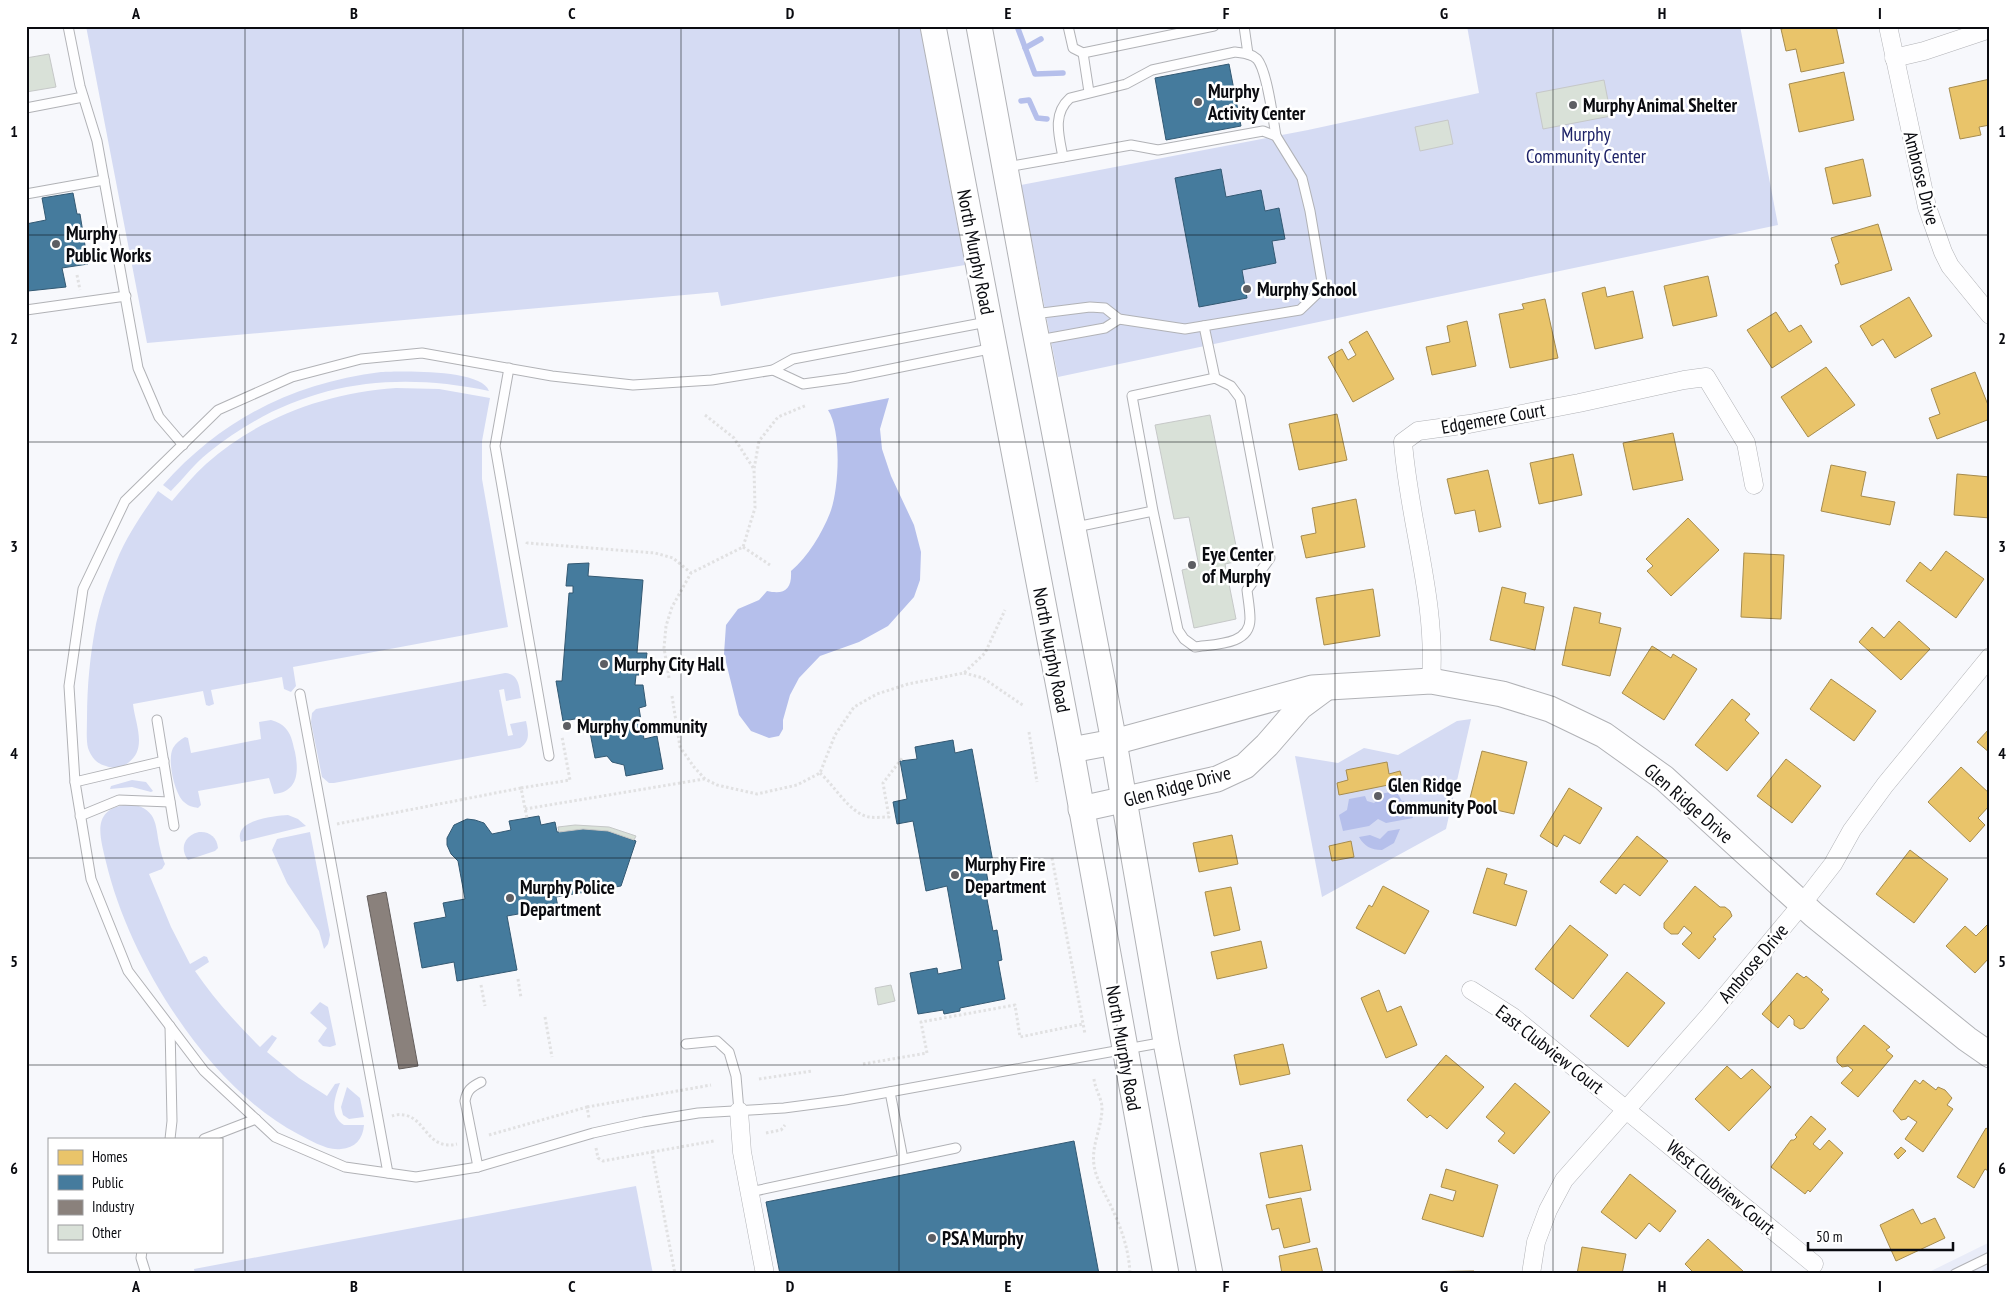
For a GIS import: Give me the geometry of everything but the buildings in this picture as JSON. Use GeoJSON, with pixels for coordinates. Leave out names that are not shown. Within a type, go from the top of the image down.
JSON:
{"type":"FeatureCollection","features":[{"type":"Feature","properties":{"kind":"main road","name":"North Murphy Road"},"geometry":{"type":"LineString","coordinates":[[933,26],[1071,750],[1166,1274]]}},
{"type":"Feature","properties":{"kind":"main road"},"geometry":{"type":"LineString","coordinates":[[979,26],[1036,340],[1125,800],[1166,1042],[1210,1274]]}},
{"type":"Feature","properties":{"kind":"main road"},"geometry":{"type":"LineString","coordinates":[[990,322],[1032,315]]}},
{"type":"Feature","properties":{"kind":"main road"},"geometry":{"type":"LineString","coordinates":[[995,348],[1036,340]]}},
{"type":"Feature","properties":{"kind":"main road","name":"Glen Ridge Drive"},"geometry":{"type":"LineString","coordinates":[[1071,750],[1114,742],[1302,691],[1329,686],[1432,681],[1502,694],[1550,709],[1604,735],[1664,778],[1802,904],[1967,1039],[1990,1055]]}},
{"type":"Feature","properties":{"kind":"main road","name":"Glen Ridge Drive"},"geometry":{"type":"LineString","coordinates":[[1081,808],[1217,779],[1245,766],[1267,745],[1300,707],[1329,686]]}},
{"type":"Feature","properties":{"kind":"street","name":"Ambrose Drive"},"geometry":{"type":"LineString","coordinates":[[1888,26],[1927,207],[1940,244],[1950,266],[1990,315]]}},
{"type":"Feature","properties":{"kind":"street"},"geometry":{"type":"LineString","coordinates":[[1894,58],[1924,51],[1990,28]]}},
{"type":"Feature","properties":{"kind":"street","name":"Edgemere Court"},"geometry":{"type":"LineString","coordinates":[[1432,681],[1430,610],[1405,467],[1403,442],[1418,431],[1469,424],[1706,377],[1746,443],[1754,485]]}},
{"type":"Feature","properties":{"kind":"street","name":"Ambrose Drive"},"geometry":{"type":"LineString","coordinates":[[1531,1274],[1536,1242],[1548,1210],[1564,1180],[1590,1148],[1628,1110],[1802,904],[1833,864],[1852,830],[1885,785],[1990,657]]}},
{"type":"Feature","properties":{"kind":"street","name":"East Clubview Court"},"geometry":{"type":"LineString","coordinates":[[1471,990],[1513,1017],[1628,1110]]}},
{"type":"Feature","properties":{"kind":"street","name":"West Clubview Court"},"geometry":{"type":"LineString","coordinates":[[1628,1110],[1814,1264]]}},
{"type":"Feature","properties":{"kind":"street"},"geometry":{"type":"LineString","coordinates":[[739,1111],[742,1152],[765,1274]]}},
{"type":"Feature","properties":{"kind":"lane"},"geometry":{"type":"LineString","coordinates":[[68,26],[84,97],[97,141],[138,368],[159,417],[183,444]]}},
{"type":"Feature","properties":{"kind":"lane"},"geometry":{"type":"LineString","coordinates":[[1068,26],[1073,48],[1083,54],[1214,26]]}},
{"type":"Feature","properties":{"kind":"lane"},"geometry":{"type":"LineString","coordinates":[[1244,26],[1248,54]]}},
{"type":"Feature","properties":{"kind":"lane"},"geometry":{"type":"LineString","coordinates":[[1032,315],[1090,307],[1105,308],[1119,319],[1186,329],[1300,310],[1323,288],[1310,211],[1302,178],[1276,136],[1264,72],[1257,59],[1248,54],[1234,52],[1152,70],[1126,84],[1070,98],[1063,104],[1058,118],[1063,157]]}},
{"type":"Feature","properties":{"kind":"lane"},"geometry":{"type":"LineString","coordinates":[[1083,54],[1089,92]]}},
{"type":"Feature","properties":{"kind":"lane"},"geometry":{"type":"LineString","coordinates":[[26,108],[84,97]]}},
{"type":"Feature","properties":{"kind":"lane"},"geometry":{"type":"LineString","coordinates":[[1005,167],[1130,145],[1158,150],[1263,131],[1276,136]]}},
{"type":"Feature","properties":{"kind":"lane"},"geometry":{"type":"LineString","coordinates":[[26,194],[104,180]]}},
{"type":"Feature","properties":{"kind":"lane"},"geometry":{"type":"LineString","coordinates":[[26,310],[126,296]]}},
{"type":"Feature","properties":{"kind":"lane"},"geometry":{"type":"LineString","coordinates":[[1036,340],[1105,328],[1119,319]]}},
{"type":"Feature","properties":{"kind":"lane"},"geometry":{"type":"LineString","coordinates":[[990,322],[793,359],[773,370],[712,380],[633,385],[552,376],[422,353],[361,359],[292,377],[218,410],[125,500],[83,589],[69,686],[75,782],[91,879],[128,971],[204,1071],[275,1138],[345,1167],[416,1177],[478,1167],[593,1133],[634,1124],[698,1113],[784,1108],[890,1092],[1166,1042]]}},
{"type":"Feature","properties":{"kind":"lane"},"geometry":{"type":"LineString","coordinates":[[1204,326],[1215,378]]}},
{"type":"Feature","properties":{"kind":"lane"},"geometry":{"type":"LineString","coordinates":[[773,370],[803,384],[847,378],[995,348]]}},
{"type":"Feature","properties":{"kind":"lane"},"geometry":{"type":"LineString","coordinates":[[509,368],[495,446],[549,756]]}},
{"type":"Feature","properties":{"kind":"lane"},"geometry":{"type":"LineString","coordinates":[[1215,378],[1231,386],[1240,398],[1270,558],[1247,590],[1250,620],[1247,632],[1237,640],[1195,647],[1184,639],[1178,630],[1153,511],[1132,396],[1215,378]]}},
{"type":"Feature","properties":{"kind":"lane"},"geometry":{"type":"LineString","coordinates":[[1073,528],[1153,511]]}},
{"type":"Feature","properties":{"kind":"lane"},"geometry":{"type":"LineString","coordinates":[[300,694],[388,1173]]}},
{"type":"Feature","properties":{"kind":"lane"},"geometry":{"type":"LineString","coordinates":[[157,720],[174,826]]}},
{"type":"Feature","properties":{"kind":"lane"},"geometry":{"type":"LineString","coordinates":[[75,782],[164,761]]}},
{"type":"Feature","properties":{"kind":"lane"},"geometry":{"type":"LineString","coordinates":[[80,816],[119,800],[170,802]]}},
{"type":"Feature","properties":{"kind":"lane"},"geometry":{"type":"LineString","coordinates":[[170,1026],[172,1121],[170,1138]]}},
{"type":"Feature","properties":{"kind":"lane"},"geometry":{"type":"LineString","coordinates":[[686,1044],[716,1041],[728,1052],[736,1076],[739,1111]]}},
{"type":"Feature","properties":{"kind":"lane"},"geometry":{"type":"LineString","coordinates":[[478,1167],[466,1101],[467,1092],[471,1086],[481,1082]]}},
{"type":"Feature","properties":{"kind":"lane"},"geometry":{"type":"LineString","coordinates":[[890,1092],[903,1159]]}},
{"type":"Feature","properties":{"kind":"lane"},"geometry":{"type":"LineString","coordinates":[[207,1138],[256,1120]]}},
{"type":"Feature","properties":{"kind":"lane"},"geometry":{"type":"LineString","coordinates":[[750,1192],[956,1148]]}},
{"type":"Feature","properties":{"kind":"lane"},"geometry":{"type":"LineString","coordinates":[[142,1252],[146,1274]]}},
{"type":"Feature","properties":{"kind":"lane"},"geometry":{"type":"LineString","coordinates":[[1955,1274],[1990,1257]]}},
{"type":"Feature","properties":{"kind":"path"},"geometry":{"type":"LineString","coordinates":[[77,276],[80,290]]}},
{"type":"Feature","properties":{"kind":"path"},"geometry":{"type":"LineString","coordinates":[[669,678],[664,648],[666,626],[672,607],[691,573],[743,547],[755,508],[754,469],[759,441],[778,417],[807,405]]}},
{"type":"Feature","properties":{"kind":"path"},"geometry":{"type":"LineString","coordinates":[[706,415],[734,438],[754,469]]}},
{"type":"Feature","properties":{"kind":"path"},"geometry":{"type":"LineString","coordinates":[[528,552],[527,543],[655,553],[673,558],[691,573]]}},
{"type":"Feature","properties":{"kind":"path"},"geometry":{"type":"LineString","coordinates":[[743,547],[770,565]]}},
{"type":"Feature","properties":{"kind":"path"},"geometry":{"type":"LineString","coordinates":[[964,673],[985,653],[1005,610]]}},
{"type":"Feature","properties":{"kind":"path"},"geometry":{"type":"LineString","coordinates":[[672,696],[680,747],[694,768],[704,779],[717,785],[757,794],[797,785],[820,773],[835,734],[854,707],[877,694],[908,684],[964,673],[983,678],[1024,706]]}},
{"type":"Feature","properties":{"kind":"path"},"geometry":{"type":"LineString","coordinates":[[1029,732],[1037,782]]}},
{"type":"Feature","properties":{"kind":"path"},"geometry":{"type":"LineString","coordinates":[[820,773],[831,783],[847,806],[868,817],[889,817],[883,783],[902,757]]}},
{"type":"Feature","properties":{"kind":"path"},"geometry":{"type":"LineString","coordinates":[[525,809],[704,779]]}},
{"type":"Feature","properties":{"kind":"path"},"geometry":{"type":"LineString","coordinates":[[332,825],[522,788],[527,818]]}},
{"type":"Feature","properties":{"kind":"path"},"geometry":{"type":"LineString","coordinates":[[1052,858],[1085,1034]]}},
{"type":"Feature","properties":{"kind":"path"},"geometry":{"type":"LineString","coordinates":[[518,979],[521,998]]}},
{"type":"Feature","properties":{"kind":"path"},"geometry":{"type":"LineString","coordinates":[[481,985],[485,1006]]}},
{"type":"Feature","properties":{"kind":"path"},"geometry":{"type":"LineString","coordinates":[[862,1064],[927,1053],[921,1022],[1014,1005],[1020,1037],[1083,1024]]}},
{"type":"Feature","properties":{"kind":"path"},"geometry":{"type":"LineString","coordinates":[[545,1016],[552,1057]]}},
{"type":"Feature","properties":{"kind":"path"},"geometry":{"type":"LineString","coordinates":[[759,1079],[812,1071]]}},
{"type":"Feature","properties":{"kind":"path"},"geometry":{"type":"LineString","coordinates":[[1094,1079],[1095,1088],[1102,1106],[1101,1118],[1095,1138],[1094,1165],[1101,1186],[1125,1239],[1130,1274]]}},
{"type":"Feature","properties":{"kind":"path"},"geometry":{"type":"LineString","coordinates":[[489,1135],[587,1107],[711,1085]]}},
{"type":"Feature","properties":{"kind":"path"},"geometry":{"type":"LineString","coordinates":[[587,1107],[589,1118]]}},
{"type":"Feature","properties":{"kind":"path"},"geometry":{"type":"LineString","coordinates":[[392,1116],[404,1115],[411,1118],[437,1143],[447,1147],[457,1144]]}},
{"type":"Feature","properties":{"kind":"path"},"geometry":{"type":"LineString","coordinates":[[766,1133],[782,1130],[785,1125]]}},
{"type":"Feature","properties":{"kind":"path"},"geometry":{"type":"LineString","coordinates":[[596,1148],[598,1158],[603,1161],[714,1140]]}},
{"type":"Feature","properties":{"kind":"path"},"geometry":{"type":"LineString","coordinates":[[652,1152],[675,1274]]}},
{"type":"Feature","properties":{"kind":"shaded area"},"geometry":{"type":"Polygon","coordinates":[[[1990,1242],[1990,1274],[1925,1274],[1990,1242]]]}},
{"type":"Feature","properties":{"kind":"green space"},"geometry":{"type":"Polygon","coordinates":[[[86,26],[920,26],[965,265],[721,306],[718,292],[147,343],[86,26]]]}},
{"type":"Feature","properties":{"kind":"green space","name":"Murphy Community Center"},"geometry":{"type":"Polygon","coordinates":[[[1467,26],[1740,26],[1778,225],[1058,377],[1021,185],[1308,130],[1479,93],[1467,26]]]}},
{"type":"Feature","properties":{"kind":"green space"},"geometry":{"type":"Polygon","coordinates":[[[406,371],[457,375],[483,384],[489,391],[413,382],[377,383],[341,388],[306,398],[273,412],[240,430],[203,457],[171,491],[163,485],[210,441],[235,423],[261,408],[289,395],[318,385],[349,377],[381,372],[406,371]]]}},
{"type":"Feature","properties":{"kind":"green space"},"geometry":{"type":"Polygon","coordinates":[[[396,388],[439,389],[490,398],[482,441],[482,479],[508,627],[293,667],[296,686],[291,692],[284,689],[282,677],[211,690],[214,704],[209,706],[206,705],[203,691],[133,704],[139,735],[138,751],[128,763],[117,768],[111,768],[97,762],[88,748],[87,733],[89,671],[99,610],[117,560],[138,521],[158,491],[172,501],[206,464],[227,447],[248,433],[295,410],[344,395],[396,388]]]}},
{"type":"Feature","properties":{"kind":"green space"},"geometry":{"type":"Polygon","coordinates":[[[505,673],[516,678],[521,698],[506,701],[504,689],[499,690],[508,736],[513,735],[510,724],[526,721],[527,725],[527,739],[520,748],[334,783],[329,783],[322,777],[311,722],[312,713],[316,709],[505,673]]]}},
{"type":"Feature","properties":{"kind":"green space","name":"Glen Ridge Community Pool"},"geometry":{"type":"Polygon","coordinates":[[[1471,719],[1446,829],[1322,897],[1295,756],[1338,763],[1364,748],[1398,755],[1457,721],[1471,719]]]}},
{"type":"Feature","properties":{"kind":"green space"},"geometry":{"type":"Polygon","coordinates":[[[271,720],[278,722],[287,730],[295,752],[297,767],[295,780],[288,789],[274,794],[269,778],[198,791],[201,805],[198,808],[189,805],[180,798],[171,768],[171,753],[177,743],[185,737],[188,738],[191,753],[261,739],[259,722],[271,720]]]}},
{"type":"Feature","properties":{"kind":"green space"},"geometry":{"type":"Polygon","coordinates":[[[132,780],[146,782],[153,791],[132,787],[110,789],[111,786],[132,780]]]}},
{"type":"Feature","properties":{"kind":"green space"},"geometry":{"type":"Polygon","coordinates":[[[132,804],[147,810],[154,820],[165,864],[162,869],[149,874],[171,927],[190,964],[204,956],[207,957],[209,962],[195,971],[210,991],[260,1047],[272,1035],[277,1038],[267,1052],[299,1078],[327,1096],[335,1084],[340,1083],[334,1106],[336,1116],[344,1125],[364,1125],[362,1135],[354,1145],[341,1149],[324,1147],[298,1134],[265,1113],[233,1085],[204,1053],[177,1017],[153,979],[133,939],[117,900],[103,851],[100,832],[104,816],[110,810],[119,806],[132,804]]]}},
{"type":"Feature","properties":{"kind":"green space"},"geometry":{"type":"Polygon","coordinates":[[[288,815],[298,819],[306,826],[241,842],[240,835],[242,829],[248,824],[264,818],[288,815]]]}},
{"type":"Feature","properties":{"kind":"green space"},"geometry":{"type":"Polygon","coordinates":[[[199,832],[212,836],[218,848],[215,851],[188,860],[184,851],[185,843],[190,836],[199,832]]]}},
{"type":"Feature","properties":{"kind":"green space"},"geometry":{"type":"Polygon","coordinates":[[[310,832],[330,935],[328,944],[324,949],[319,931],[287,883],[272,850],[277,839],[310,832]]]}},
{"type":"Feature","properties":{"kind":"green space"},"geometry":{"type":"Polygon","coordinates":[[[320,1002],[328,1007],[336,1045],[330,1047],[323,1046],[318,1041],[327,1028],[310,1013],[320,1002]]]}},
{"type":"Feature","properties":{"kind":"green space"},"geometry":{"type":"Polygon","coordinates":[[[347,1087],[360,1098],[364,1117],[349,1119],[343,1115],[341,1107],[347,1087]]]}},
{"type":"Feature","properties":{"kind":"green space"},"geometry":{"type":"Polygon","coordinates":[[[636,1186],[653,1274],[195,1274],[194,1269],[636,1186]]]}},
{"type":"Feature","properties":{"kind":"water"},"geometry":{"type":"Polygon","coordinates":[[[889,398],[880,429],[882,449],[891,476],[914,525],[921,552],[920,580],[914,597],[888,626],[859,642],[820,656],[799,678],[790,695],[783,720],[783,729],[779,736],[769,738],[751,731],[739,715],[724,654],[726,625],[738,609],[759,600],[767,591],[783,591],[789,586],[791,571],[809,552],[827,521],[833,503],[838,461],[835,432],[828,410],[889,398]]]}},
{"type":"Feature","properties":{"kind":"water"},"geometry":{"type":"Polygon","coordinates":[[[1396,791],[1402,801],[1410,802],[1413,818],[1386,823],[1378,819],[1369,826],[1343,831],[1339,815],[1347,810],[1349,799],[1365,796],[1367,801],[1374,803],[1379,799],[1380,794],[1396,791]]]}},
{"type":"Feature","properties":{"kind":"water"},"geometry":{"type":"Polygon","coordinates":[[[1400,829],[1394,843],[1382,850],[1368,847],[1359,837],[1370,835],[1380,839],[1388,831],[1400,829]]]}},
{"type":"Feature","properties":{"kind":"waterway"},"geometry":{"type":"LineString","coordinates":[[1017,26],[1035,74],[1063,73]]}},
{"type":"Feature","properties":{"kind":"waterway"},"geometry":{"type":"LineString","coordinates":[[1025,48],[1041,39]]}},
{"type":"Feature","properties":{"kind":"waterway"},"geometry":{"type":"LineString","coordinates":[[1021,101],[1029,100],[1037,118],[1047,119]]}},
{"type":"Feature","properties":{"kind":"place","name":"Murphy Activity Center"},"geometry":{"type":"Point","coordinates":[1198,102]}},
{"type":"Feature","properties":{"kind":"place","name":"Murphy Animal Shelter"},"geometry":{"type":"Point","coordinates":[1573,105]}},
{"type":"Feature","properties":{"kind":"place","name":"Murphy Public Works"},"geometry":{"type":"Point","coordinates":[56,244]}},
{"type":"Feature","properties":{"kind":"place","name":"Murphy School"},"geometry":{"type":"Point","coordinates":[1247,289]}},
{"type":"Feature","properties":{"kind":"place","name":"Eye Center of Murphy"},"geometry":{"type":"Point","coordinates":[1192,565]}},
{"type":"Feature","properties":{"kind":"place","name":"Murphy City Hall"},"geometry":{"type":"Point","coordinates":[604,664]}},
{"type":"Feature","properties":{"kind":"place","name":"Murphy Community"},"geometry":{"type":"Point","coordinates":[567,726]}},
{"type":"Feature","properties":{"kind":"place","name":"Glen Ridge Community Pool"},"geometry":{"type":"Point","coordinates":[1378,796]}},
{"type":"Feature","properties":{"kind":"place","name":"Murphy Fire Department"},"geometry":{"type":"Point","coordinates":[955,875]}},
{"type":"Feature","properties":{"kind":"place","name":"Murphy Police Department"},"geometry":{"type":"Point","coordinates":[510,898]}},
{"type":"Feature","properties":{"kind":"place","name":"PSA Murphy"},"geometry":{"type":"Point","coordinates":[932,1238]}}]}
